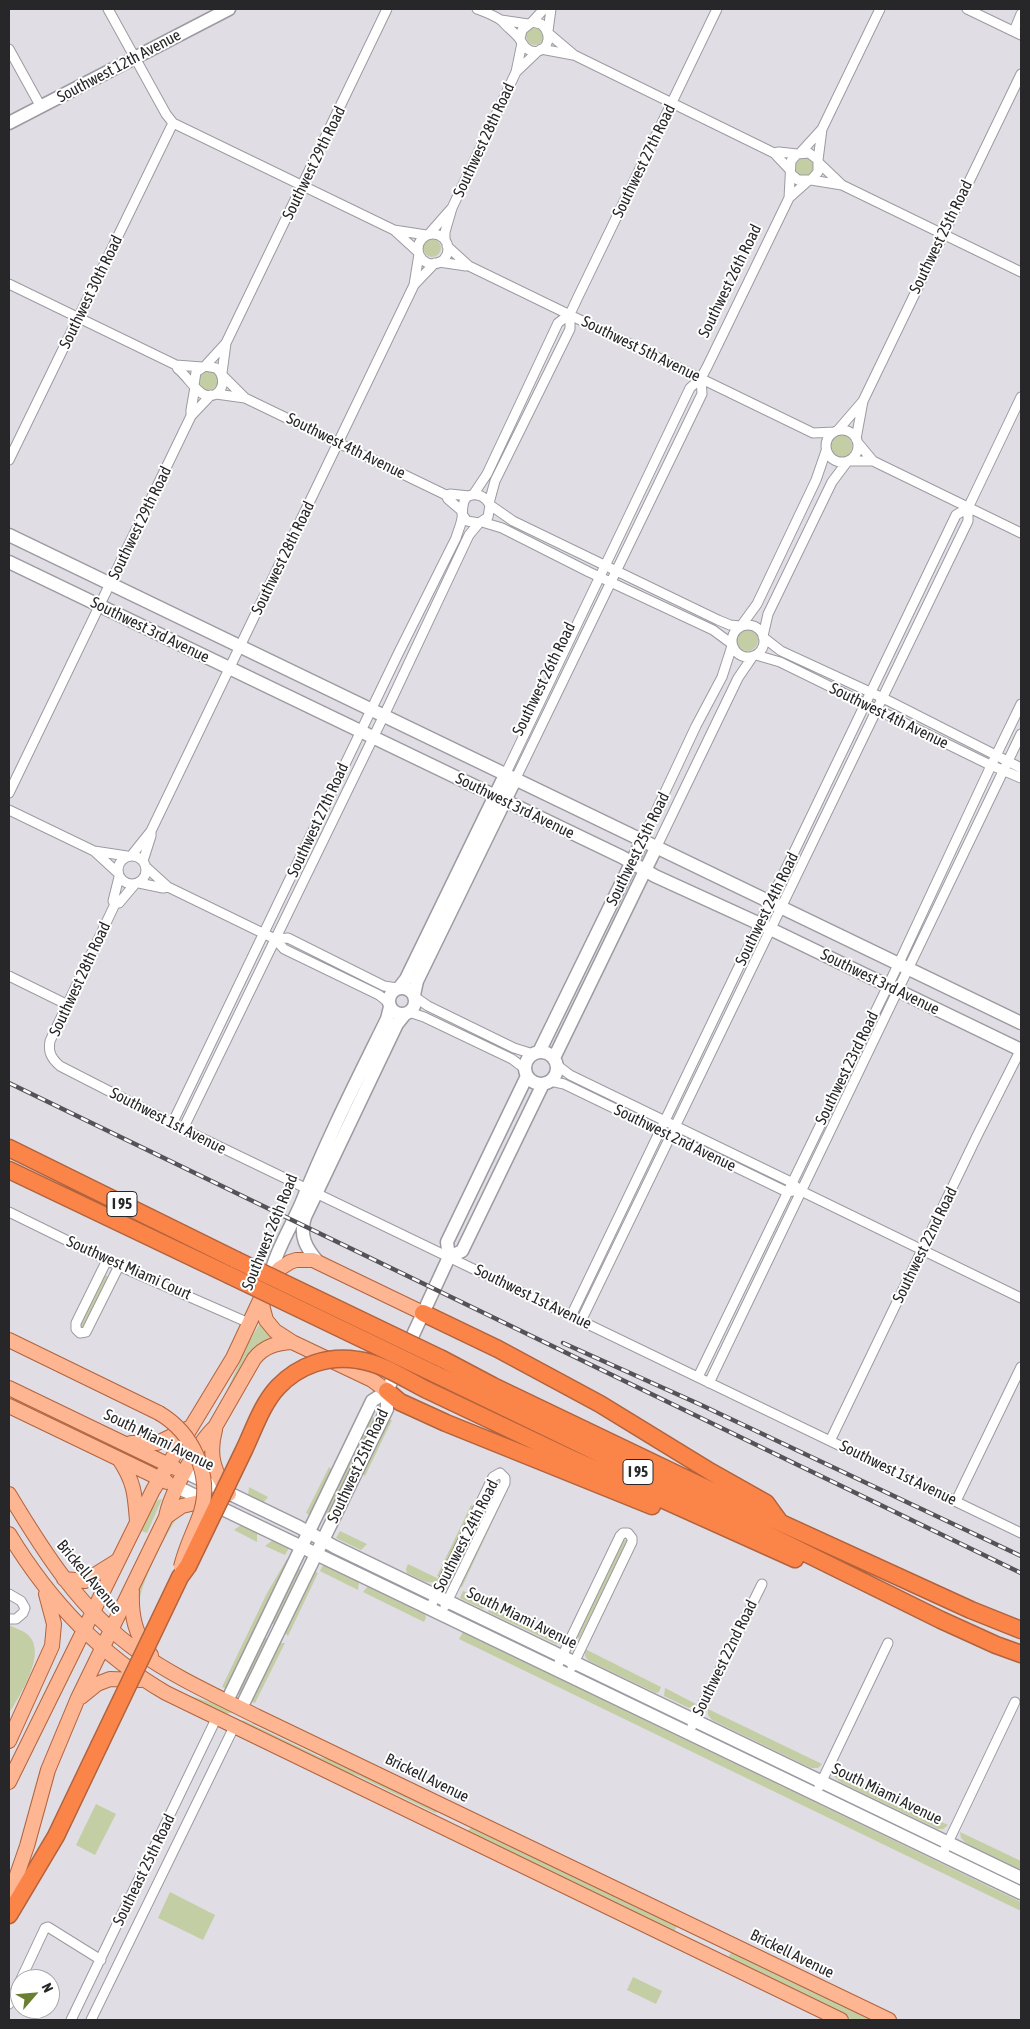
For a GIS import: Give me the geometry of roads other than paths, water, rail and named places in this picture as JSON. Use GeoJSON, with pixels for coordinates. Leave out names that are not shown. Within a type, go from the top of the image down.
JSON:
{"type":"FeatureCollection","features":[{"type":"Feature","properties":{"kind":"highway","name":"I 95"},"geometry":{"type":"LineString","coordinates":[[9,1148],[442,1359],[493,1386],[780,1523],[971,1610],[1021,1630]]}},
{"type":"Feature","properties":{"kind":"highway","name":"I 95"},"geometry":{"type":"LineString","coordinates":[[9,1170],[435,1374],[949,1624],[1021,1654]]}},
{"type":"Feature","properties":{"kind":"highway"},"geometry":{"type":"LineString","coordinates":[[423,1313],[498,1349],[608,1409],[766,1503],[780,1523]]}},
{"type":"Feature","properties":{"kind":"highway"},"geometry":{"type":"LineString","coordinates":[[9,1915],[56,1836],[264,1407],[277,1388],[287,1378],[306,1367],[332,1359],[356,1359],[382,1367],[568,1457],[709,1519],[764,1546],[823,1572],[840,1570]]}},
{"type":"Feature","properties":{"kind":"highway"},"geometry":{"type":"LineString","coordinates":[[387,1391],[400,1402],[446,1423],[750,1545],[764,1546]]}},
{"type":"Feature","properties":{"kind":"main road","name":"Southwest 12th Avenue"},"geometry":{"type":"LineString","coordinates":[[9,123],[228,9]]}},
{"type":"Feature","properties":{"kind":"main road","name":"Southwest 3rd Avenue"},"geometry":{"type":"LineString","coordinates":[[9,535],[1021,1024]]}},
{"type":"Feature","properties":{"kind":"main road","name":"Southwest 3rd Avenue"},"geometry":{"type":"LineString","coordinates":[[9,562],[1021,1050]]}},
{"type":"Feature","properties":{"kind":"main road","name":"Southwest 26th Road"},"geometry":{"type":"LineString","coordinates":[[398,988],[407,977],[510,777]]}},
{"type":"Feature","properties":{"kind":"main road","name":"Southwest 26th Road"},"geometry":{"type":"LineString","coordinates":[[415,996],[416,981],[499,799]]}},
{"type":"Feature","properties":{"kind":"main road","name":"Southwest 25th Road"},"geometry":{"type":"LineString","coordinates":[[536,1053],[642,841]]}},
{"type":"Feature","properties":{"kind":"main road","name":"Southwest 25th Road"},"geometry":{"type":"LineString","coordinates":[[555,1062],[656,848]]}},
{"type":"Feature","properties":{"kind":"main road"},"geometry":{"type":"LineString","coordinates":[[398,988],[410,990],[415,996],[414,1006],[407,1013],[398,1013],[390,1005],[391,993],[398,988]]}},
{"type":"Feature","properties":{"kind":"main road","name":"Southwest 26th Road"},"geometry":{"type":"LineString","coordinates":[[318,1262],[304,1242],[302,1227],[310,1191],[387,1019],[390,1005]]}},
{"type":"Feature","properties":{"kind":"main road","name":"Southwest 26th Road"},"geometry":{"type":"LineString","coordinates":[[9,1782],[82,1630],[137,1522],[168,1464],[233,1358],[269,1282],[273,1261],[397,1024],[407,1013]]}},
{"type":"Feature","properties":{"kind":"main road"},"geometry":{"type":"LineString","coordinates":[[536,1053],[548,1053],[555,1062],[555,1076],[546,1082],[536,1083],[526,1073],[526,1060],[536,1053]]}},
{"type":"Feature","properties":{"kind":"main road","name":"Southwest 25th Road"},"geometry":{"type":"LineString","coordinates":[[323,1540],[387,1409],[387,1391],[449,1257],[447,1242],[526,1073]]}},
{"type":"Feature","properties":{"kind":"main road","name":"Southwest 25th Road"},"geometry":{"type":"LineString","coordinates":[[449,1257],[462,1251],[546,1082]]}},
{"type":"Feature","properties":{"kind":"main road"},"geometry":{"type":"LineString","coordinates":[[269,1282],[279,1270],[290,1262],[305,1259],[318,1262],[423,1313]]}},
{"type":"Feature","properties":{"kind":"main road"},"geometry":{"type":"LineString","coordinates":[[261,1301],[262,1310],[269,1325],[275,1331],[292,1342],[372,1380],[387,1391]]}},
{"type":"Feature","properties":{"kind":"main road"},"geometry":{"type":"LineString","coordinates":[[9,1340],[159,1413],[172,1422],[188,1439],[196,1453],[203,1478],[204,1495],[201,1511],[182,1562],[180,1577]]}},
{"type":"Feature","properties":{"kind":"main road"},"geometry":{"type":"LineString","coordinates":[[9,1898],[27,1846],[48,1770],[78,1698],[166,1517],[168,1505],[177,1487],[209,1433],[216,1426],[249,1366],[259,1353],[274,1344],[292,1342]]}},
{"type":"Feature","properties":{"kind":"main road","name":"South Miami Avenue"},"geometry":{"type":"LineString","coordinates":[[9,1388],[1021,1878]]}},
{"type":"Feature","properties":{"kind":"main road","name":"Southwest 25th Road"},"geometry":{"type":"LineString","coordinates":[[308,1532],[372,1401],[387,1391]]}},
{"type":"Feature","properties":{"kind":"main road","name":"South Miami Avenue"},"geometry":{"type":"LineString","coordinates":[[9,1406],[1021,1893]]}},
{"type":"Feature","properties":{"kind":"main road"},"geometry":{"type":"LineString","coordinates":[[125,1443],[157,1443],[192,1426]]}},
{"type":"Feature","properties":{"kind":"main road"},"geometry":{"type":"LineString","coordinates":[[216,1426],[211,1453],[219,1478],[229,1494]]}},
{"type":"Feature","properties":{"kind":"main road"},"geometry":{"type":"LineString","coordinates":[[118,1458],[133,1484],[137,1522]]}},
{"type":"Feature","properties":{"kind":"main road","name":"Brickell Avenue"},"geometry":{"type":"LineString","coordinates":[[9,1494],[48,1557],[92,1612],[140,1652],[158,1664],[256,1716],[889,2020]]}},
{"type":"Feature","properties":{"kind":"main road"},"geometry":{"type":"LineString","coordinates":[[166,1517],[182,1506],[204,1501]]}},
{"type":"Feature","properties":{"kind":"main road"},"geometry":{"type":"LineString","coordinates":[[228,1701],[308,1532]]}},
{"type":"Feature","properties":{"kind":"main road"},"geometry":{"type":"LineString","coordinates":[[9,1534],[56,1602],[102,1648],[144,1680],[216,1719],[841,2020]]}},
{"type":"Feature","properties":{"kind":"main road"},"geometry":{"type":"LineString","coordinates":[[241,1708],[323,1540]]}},
{"type":"Feature","properties":{"kind":"main road"},"geometry":{"type":"LineString","coordinates":[[64,1579],[85,1582],[118,1561]]}},
{"type":"Feature","properties":{"kind":"main road"},"geometry":{"type":"LineString","coordinates":[[132,1585],[132,1611],[136,1630],[144,1646],[158,1664]]}},
{"type":"Feature","properties":{"kind":"main road"},"geometry":{"type":"LineString","coordinates":[[9,1741],[52,1646],[54,1624],[44,1586]]}},
{"type":"Feature","properties":{"kind":"main road"},"geometry":{"type":"LineString","coordinates":[[264,1626],[278,1633]]}},
{"type":"Feature","properties":{"kind":"main road"},"geometry":{"type":"LineString","coordinates":[[78,1698],[97,1684],[110,1680],[144,1680]]}},
{"type":"Feature","properties":{"kind":"main road"},"geometry":{"type":"LineString","coordinates":[[216,1719],[234,1714],[256,1716]]}},
{"type":"Feature","properties":{"kind":"main road"},"geometry":{"type":"LineString","coordinates":[[448,1830],[457,1811]]}},
{"type":"Feature","properties":{"kind":"street"},"geometry":{"type":"LineString","coordinates":[[108,9],[166,114],[173,123],[394,230],[426,262],[437,263],[446,255],[446,243],[436,234],[410,234],[394,230]]}},
{"type":"Feature","properties":{"kind":"street","name":"Southwest 29th Road"},"geometry":{"type":"LineString","coordinates":[[204,366],[226,343],[387,9]]}},
{"type":"Feature","properties":{"kind":"street"},"geometry":{"type":"LineString","coordinates":[[477,9],[501,20],[541,24],[574,55],[774,153],[798,180],[842,185]]}},
{"type":"Feature","properties":{"kind":"street"},"geometry":{"type":"LineString","coordinates":[[521,41],[522,30],[544,9]]}},
{"type":"Feature","properties":{"kind":"street"},"geometry":{"type":"LineString","coordinates":[[539,50],[548,41],[551,9]]}},
{"type":"Feature","properties":{"kind":"street","name":"Southwest 27th Road"},"geometry":{"type":"LineString","coordinates":[[489,504],[495,481],[570,328],[570,314],[717,9]]}},
{"type":"Feature","properties":{"kind":"street"},"geometry":{"type":"LineString","coordinates":[[791,172],[791,161],[822,129],[880,9]]}},
{"type":"Feature","properties":{"kind":"street"},"geometry":{"type":"LineString","coordinates":[[968,9],[1018,33],[1021,14]]}},
{"type":"Feature","properties":{"kind":"street"},"geometry":{"type":"LineString","coordinates":[[501,20],[526,49],[574,55]]}},
{"type":"Feature","properties":{"kind":"street","name":"Southwest 28th Road"},"geometry":{"type":"LineString","coordinates":[[446,243],[445,232],[452,208],[516,72],[521,41]]}},
{"type":"Feature","properties":{"kind":"street"},"geometry":{"type":"LineString","coordinates":[[9,49],[41,107]]}},
{"type":"Feature","properties":{"kind":"street","name":"Southwest 28th Road"},"geometry":{"type":"LineString","coordinates":[[516,72],[539,50]]}},
{"type":"Feature","properties":{"kind":"street","name":"Southwest 25th Road"},"geometry":{"type":"LineString","coordinates":[[857,441],[863,401],[942,233],[1021,74]]}},
{"type":"Feature","properties":{"kind":"street","name":"Southwest 30th Road"},"geometry":{"type":"LineString","coordinates":[[9,460],[173,123]]}},
{"type":"Feature","properties":{"kind":"street"},"geometry":{"type":"LineString","coordinates":[[809,181],[817,175],[822,129]]}},
{"type":"Feature","properties":{"kind":"street"},"geometry":{"type":"LineString","coordinates":[[774,153],[813,154],[818,162],[842,185],[1021,272]]}},
{"type":"Feature","properties":{"kind":"street","name":"Southwest 26th Road"},"geometry":{"type":"LineString","coordinates":[[510,777],[599,576],[690,388],[701,378],[789,198],[791,172]]}},
{"type":"Feature","properties":{"kind":"street","name":"Southwest 26th Road"},"geometry":{"type":"LineString","coordinates":[[789,198],[809,181]]}},
{"type":"Feature","properties":{"kind":"street","name":"Southwest 28th Road"},"geometry":{"type":"LineString","coordinates":[[428,235],[452,208]]}},
{"type":"Feature","properties":{"kind":"street"},"geometry":{"type":"LineString","coordinates":[[419,253],[418,244],[428,235]]}},
{"type":"Feature","properties":{"kind":"street","name":"Southwest 5th Avenue"},"geometry":{"type":"LineString","coordinates":[[446,243],[469,266],[813,432],[826,449]]}},
{"type":"Feature","properties":{"kind":"street","name":"Southwest 28th Road"},"geometry":{"type":"LineString","coordinates":[[129,856],[151,831],[339,442],[414,285],[419,253]]}},
{"type":"Feature","properties":{"kind":"street","name":"Southwest 28th Road"},"geometry":{"type":"LineString","coordinates":[[414,285],[437,263]]}},
{"type":"Feature","properties":{"kind":"street","name":"Southwest 5th Avenue"},"geometry":{"type":"LineString","coordinates":[[437,263],[469,266]]}},
{"type":"Feature","properties":{"kind":"street"},"geometry":{"type":"LineString","coordinates":[[9,284],[176,365],[202,394],[213,394],[223,384],[222,375],[216,368],[176,365]]}},
{"type":"Feature","properties":{"kind":"street","name":"Southwest 27th Road"},"geometry":{"type":"LineString","coordinates":[[471,496],[486,474],[558,323],[570,314]]}},
{"type":"Feature","properties":{"kind":"street","name":"Southwest 29th Road"},"geometry":{"type":"LineString","coordinates":[[222,375],[226,343]]}},
{"type":"Feature","properties":{"kind":"street"},"geometry":{"type":"LineString","coordinates":[[195,386],[194,376],[204,366]]}},
{"type":"Feature","properties":{"kind":"street","name":"Southwest 4th Avenue"},"geometry":{"type":"LineString","coordinates":[[222,375],[245,398]]}},
{"type":"Feature","properties":{"kind":"street","name":"Southwest 26th Road"},"geometry":{"type":"LineString","coordinates":[[510,777],[611,582],[702,394],[701,378]]}},
{"type":"Feature","properties":{"kind":"street","name":"Southwest 29th Road"},"geometry":{"type":"LineString","coordinates":[[191,416],[190,410],[195,386]]}},
{"type":"Feature","properties":{"kind":"street","name":"Southwest 29th Road"},"geometry":{"type":"LineString","coordinates":[[9,793],[191,416],[213,394]]}},
{"type":"Feature","properties":{"kind":"street","name":"Southwest 4th Avenue"},"geometry":{"type":"LineString","coordinates":[[213,394],[245,398],[339,442],[446,495],[462,513]]}},
{"type":"Feature","properties":{"kind":"street","name":"Southwest 24th Road"},"geometry":{"type":"LineString","coordinates":[[570,1316],[665,1121],[883,698],[968,521],[968,508],[1021,397]]}},
{"type":"Feature","properties":{"kind":"street","name":"Southwest 25th Road"},"geometry":{"type":"LineString","coordinates":[[836,431],[863,401]]}},
{"type":"Feature","properties":{"kind":"street"},"geometry":{"type":"LineString","coordinates":[[732,645],[733,634],[755,606],[818,477],[826,449],[826,440],[836,431],[848,431],[873,461],[1021,533]]}},
{"type":"Feature","properties":{"kind":"street","name":"Southwest 5th Avenue"},"geometry":{"type":"LineString","coordinates":[[813,432],[836,431]]}},
{"type":"Feature","properties":{"kind":"street"},"geometry":{"type":"LineString","coordinates":[[763,637],[756,627],[747,624],[741,626],[718,620],[508,519],[480,495],[471,496],[464,501],[462,513],[467,521],[498,526],[713,630],[741,655],[754,655],[762,647],[770,612],[832,482],[848,461],[857,453],[857,441]]}},
{"type":"Feature","properties":{"kind":"street"},"geometry":{"type":"LineString","coordinates":[[826,449],[834,461],[873,461]]}},
{"type":"Feature","properties":{"kind":"street","name":"Southwest 4th Avenue"},"geometry":{"type":"LineString","coordinates":[[446,495],[471,496]]}},
{"type":"Feature","properties":{"kind":"street"},"geometry":{"type":"LineString","coordinates":[[481,523],[488,517],[489,504]]}},
{"type":"Feature","properties":{"kind":"street","name":"Southwest 24th Road"},"geometry":{"type":"LineString","coordinates":[[776,905],[871,692],[956,515],[968,508]]}},
{"type":"Feature","properties":{"kind":"street","name":"Southwest 27th Road"},"geometry":{"type":"LineString","coordinates":[[172,1124],[360,732],[456,538],[462,513]]}},
{"type":"Feature","properties":{"kind":"street","name":"Southwest 27th Road"},"geometry":{"type":"LineString","coordinates":[[183,1129],[384,716],[469,536],[481,523]]}},
{"type":"Feature","properties":{"kind":"street","name":"Southwest 4th Avenue"},"geometry":{"type":"LineString","coordinates":[[763,637],[781,651],[871,692],[1021,768]]}},
{"type":"Feature","properties":{"kind":"street","name":"Southwest 25th Road"},"geometry":{"type":"LineString","coordinates":[[642,841],[693,732],[724,673],[732,645]]}},
{"type":"Feature","properties":{"kind":"street","name":"Southwest 25th Road"},"geometry":{"type":"LineString","coordinates":[[656,848],[738,678],[754,655]]}},
{"type":"Feature","properties":{"kind":"street","name":"Southwest 4th Avenue"},"geometry":{"type":"LineString","coordinates":[[754,655],[777,661],[865,705],[1021,778]]}},
{"type":"Feature","properties":{"kind":"street","name":"Southwest 23rd Road"},"geometry":{"type":"LineString","coordinates":[[903,967],[991,765],[1021,704]]}},
{"type":"Feature","properties":{"kind":"street","name":"Southwest 23rd Road"},"geometry":{"type":"LineString","coordinates":[[698,1377],[791,1182],[1021,734]]}},
{"type":"Feature","properties":{"kind":"street"},"geometry":{"type":"LineString","coordinates":[[9,810],[94,851],[137,857],[168,886],[275,939],[284,949],[379,995],[390,1005]]}},
{"type":"Feature","properties":{"kind":"street","name":"Southwest 28th Road"},"geometry":{"type":"LineString","coordinates":[[144,864],[152,836],[151,831]]}},
{"type":"Feature","properties":{"kind":"street"},"geometry":{"type":"LineString","coordinates":[[94,851],[126,884],[163,888],[168,886]]}},
{"type":"Feature","properties":{"kind":"street"},"geometry":{"type":"LineString","coordinates":[[118,875],[120,861],[129,856]]}},
{"type":"Feature","properties":{"kind":"street"},"geometry":{"type":"LineString","coordinates":[[137,884],[146,874],[144,864]]}},
{"type":"Feature","properties":{"kind":"street","name":"Southwest 28th Road"},"geometry":{"type":"LineString","coordinates":[[115,904],[113,901],[118,875]]}},
{"type":"Feature","properties":{"kind":"street","name":"Southwest 28th Road"},"geometry":{"type":"LineString","coordinates":[[50,1054],[48,1048],[50,1041],[115,904],[119,903],[137,884]]}},
{"type":"Feature","properties":{"kind":"street","name":"Southwest 24th Road"},"geometry":{"type":"LineString","coordinates":[[581,1321],[676,1126],[765,926]]}},
{"type":"Feature","properties":{"kind":"street"},"geometry":{"type":"LineString","coordinates":[[275,939],[288,938],[384,986],[398,988]]}},
{"type":"Feature","properties":{"kind":"street"},"geometry":{"type":"LineString","coordinates":[[9,976],[68,1004]]}},
{"type":"Feature","properties":{"kind":"street","name":"Southwest 23rd Road"},"geometry":{"type":"LineString","coordinates":[[709,1383],[801,1191],[892,988]]}},
{"type":"Feature","properties":{"kind":"street"},"geometry":{"type":"LineString","coordinates":[[415,996],[428,1006],[514,1048],[536,1053]]}},
{"type":"Feature","properties":{"kind":"street"},"geometry":{"type":"LineString","coordinates":[[407,1013],[419,1015],[512,1059],[526,1073]]}},
{"type":"Feature","properties":{"kind":"street","name":"Southwest 22nd Road"},"geometry":{"type":"LineString","coordinates":[[830,1441],[1021,1050]]}},
{"type":"Feature","properties":{"kind":"street","name":"Southwest 1st Avenue"},"geometry":{"type":"LineString","coordinates":[[50,1054],[60,1066],[172,1124],[1021,1533]]}},
{"type":"Feature","properties":{"kind":"street","name":"Southwest 2nd Avenue"},"geometry":{"type":"LineString","coordinates":[[555,1062],[570,1075],[791,1182],[801,1191],[1021,1298]]}},
{"type":"Feature","properties":{"kind":"street","name":"Southwest 2nd Avenue"},"geometry":{"type":"LineString","coordinates":[[546,1082],[564,1084],[787,1192],[801,1191]]}},
{"type":"Feature","properties":{"kind":"street","name":"Southwest Miami Court"},"geometry":{"type":"LineString","coordinates":[[9,1212],[119,1266],[249,1323]]}},
{"type":"Feature","properties":{"kind":"street"},"geometry":{"type":"LineString","coordinates":[[108,1260],[76,1323],[76,1329],[80,1333],[86,1332],[119,1266]]}},
{"type":"Feature","properties":{"kind":"street"},"geometry":{"type":"LineString","coordinates":[[956,1501],[1021,1367]]}},
{"type":"Feature","properties":{"kind":"street","name":"Southwest 24th Road"},"geometry":{"type":"LineString","coordinates":[[436,1611],[493,1477],[500,1473],[505,1478],[505,1483],[442,1598]]}},
{"type":"Feature","properties":{"kind":"street"},"geometry":{"type":"LineString","coordinates":[[556,1669],[620,1536],[628,1533],[632,1538],[632,1542],[568,1674]]}},
{"type":"Feature","properties":{"kind":"street","name":"Southwest 22nd Road"},"geometry":{"type":"LineString","coordinates":[[689,1733],[762,1584]]}},
{"type":"Feature","properties":{"kind":"street"},"geometry":{"type":"LineString","coordinates":[[9,1594],[18,1599],[25,1608],[23,1613],[16,1619],[9,1619]]}},
{"type":"Feature","properties":{"kind":"street"},"geometry":{"type":"LineString","coordinates":[[816,1794],[888,1643]]}},
{"type":"Feature","properties":{"kind":"street"},"geometry":{"type":"LineString","coordinates":[[942,1855],[1015,1702]]}},
{"type":"Feature","properties":{"kind":"street","name":"Southeast 25th Road"},"geometry":{"type":"LineString","coordinates":[[71,2020],[216,1719]]}},
{"type":"Feature","properties":{"kind":"street","name":"Southeast 25th Road"},"geometry":{"type":"LineString","coordinates":[[91,2020],[234,1727]]}},
{"type":"Feature","properties":{"kind":"street"},"geometry":{"type":"LineString","coordinates":[[190,1774],[207,1782]]}},
{"type":"Feature","properties":{"kind":"street"},"geometry":{"type":"LineString","coordinates":[[149,1861],[164,1869]]}},
{"type":"Feature","properties":{"kind":"street"},"geometry":{"type":"LineString","coordinates":[[25,1969],[45,1928],[48,1927],[101,1960]]}},
{"type":"Feature","properties":{"kind":"street"},"geometry":{"type":"LineString","coordinates":[[107,1947],[122,1955]]}},
{"type":"Feature","properties":{"kind":"railway"},"geometry":{"type":"LineString","coordinates":[[9,1083],[1021,1573]]}},
{"type":"Feature","properties":{"kind":"railway"},"geometry":{"type":"LineString","coordinates":[[563,1343],[699,1404],[1021,1556]]}}]}
